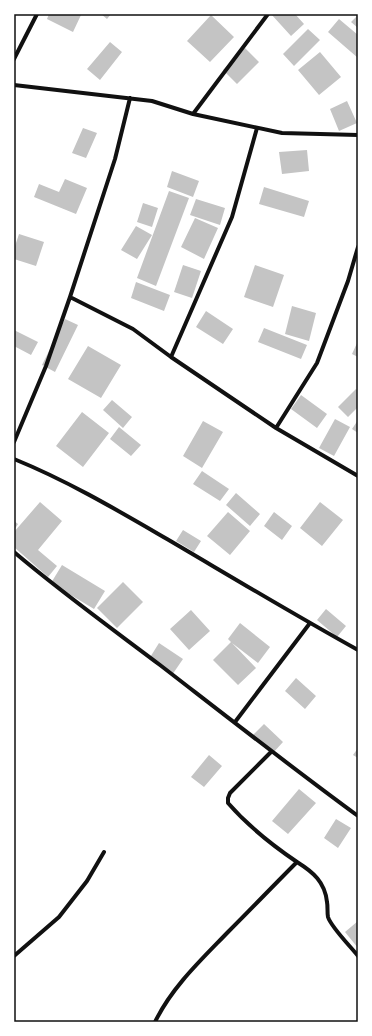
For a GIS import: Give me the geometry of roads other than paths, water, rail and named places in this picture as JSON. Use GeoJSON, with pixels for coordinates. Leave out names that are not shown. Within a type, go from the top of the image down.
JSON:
{"type":"FeatureCollection","features":[{"type":"Feature","properties":{"kind":"street"},"geometry":{"type":"LineString","coordinates":[[14,58],[37,14]]}},
{"type":"Feature","properties":{"kind":"street"},"geometry":{"type":"LineString","coordinates":[[193,114],[268,14]]}},
{"type":"Feature","properties":{"kind":"street"},"geometry":{"type":"LineString","coordinates":[[14,85],[152,101],[193,114],[282,134],[358,135]]}},
{"type":"Feature","properties":{"kind":"street"},"geometry":{"type":"LineString","coordinates":[[14,442],[46,366],[70,297],[115,159],[130,98]]}},
{"type":"Feature","properties":{"kind":"street"},"geometry":{"type":"LineString","coordinates":[[171,357],[232,217],[257,128]]}},
{"type":"Feature","properties":{"kind":"street"},"geometry":{"type":"LineString","coordinates":[[276,428],[317,363],[348,281],[358,247]]}},
{"type":"Feature","properties":{"kind":"street"},"geometry":{"type":"LineString","coordinates":[[70,297],[133,329],[171,357],[276,428],[358,476]]}},
{"type":"Feature","properties":{"kind":"street"},"geometry":{"type":"LineString","coordinates":[[14,459],[98,499],[358,650]]}},
{"type":"Feature","properties":{"kind":"street"},"geometry":{"type":"LineString","coordinates":[[14,552],[44,578],[235,722],[271,752],[358,816]]}},
{"type":"Feature","properties":{"kind":"street"},"geometry":{"type":"LineString","coordinates":[[235,722],[310,623]]}},
{"type":"Feature","properties":{"kind":"street"},"geometry":{"type":"LineString","coordinates":[[271,752],[230,793],[228,804],[241,818],[267,840],[317,877],[324,887],[327,900],[328,918],[358,956]]}},
{"type":"Feature","properties":{"kind":"street"},"geometry":{"type":"LineString","coordinates":[[14,956],[59,918],[87,881],[104,852]]}},
{"type":"Feature","properties":{"kind":"street"},"geometry":{"type":"LineString","coordinates":[[155,1022],[163,1006],[176,987],[205,955],[297,862]]}}]}
